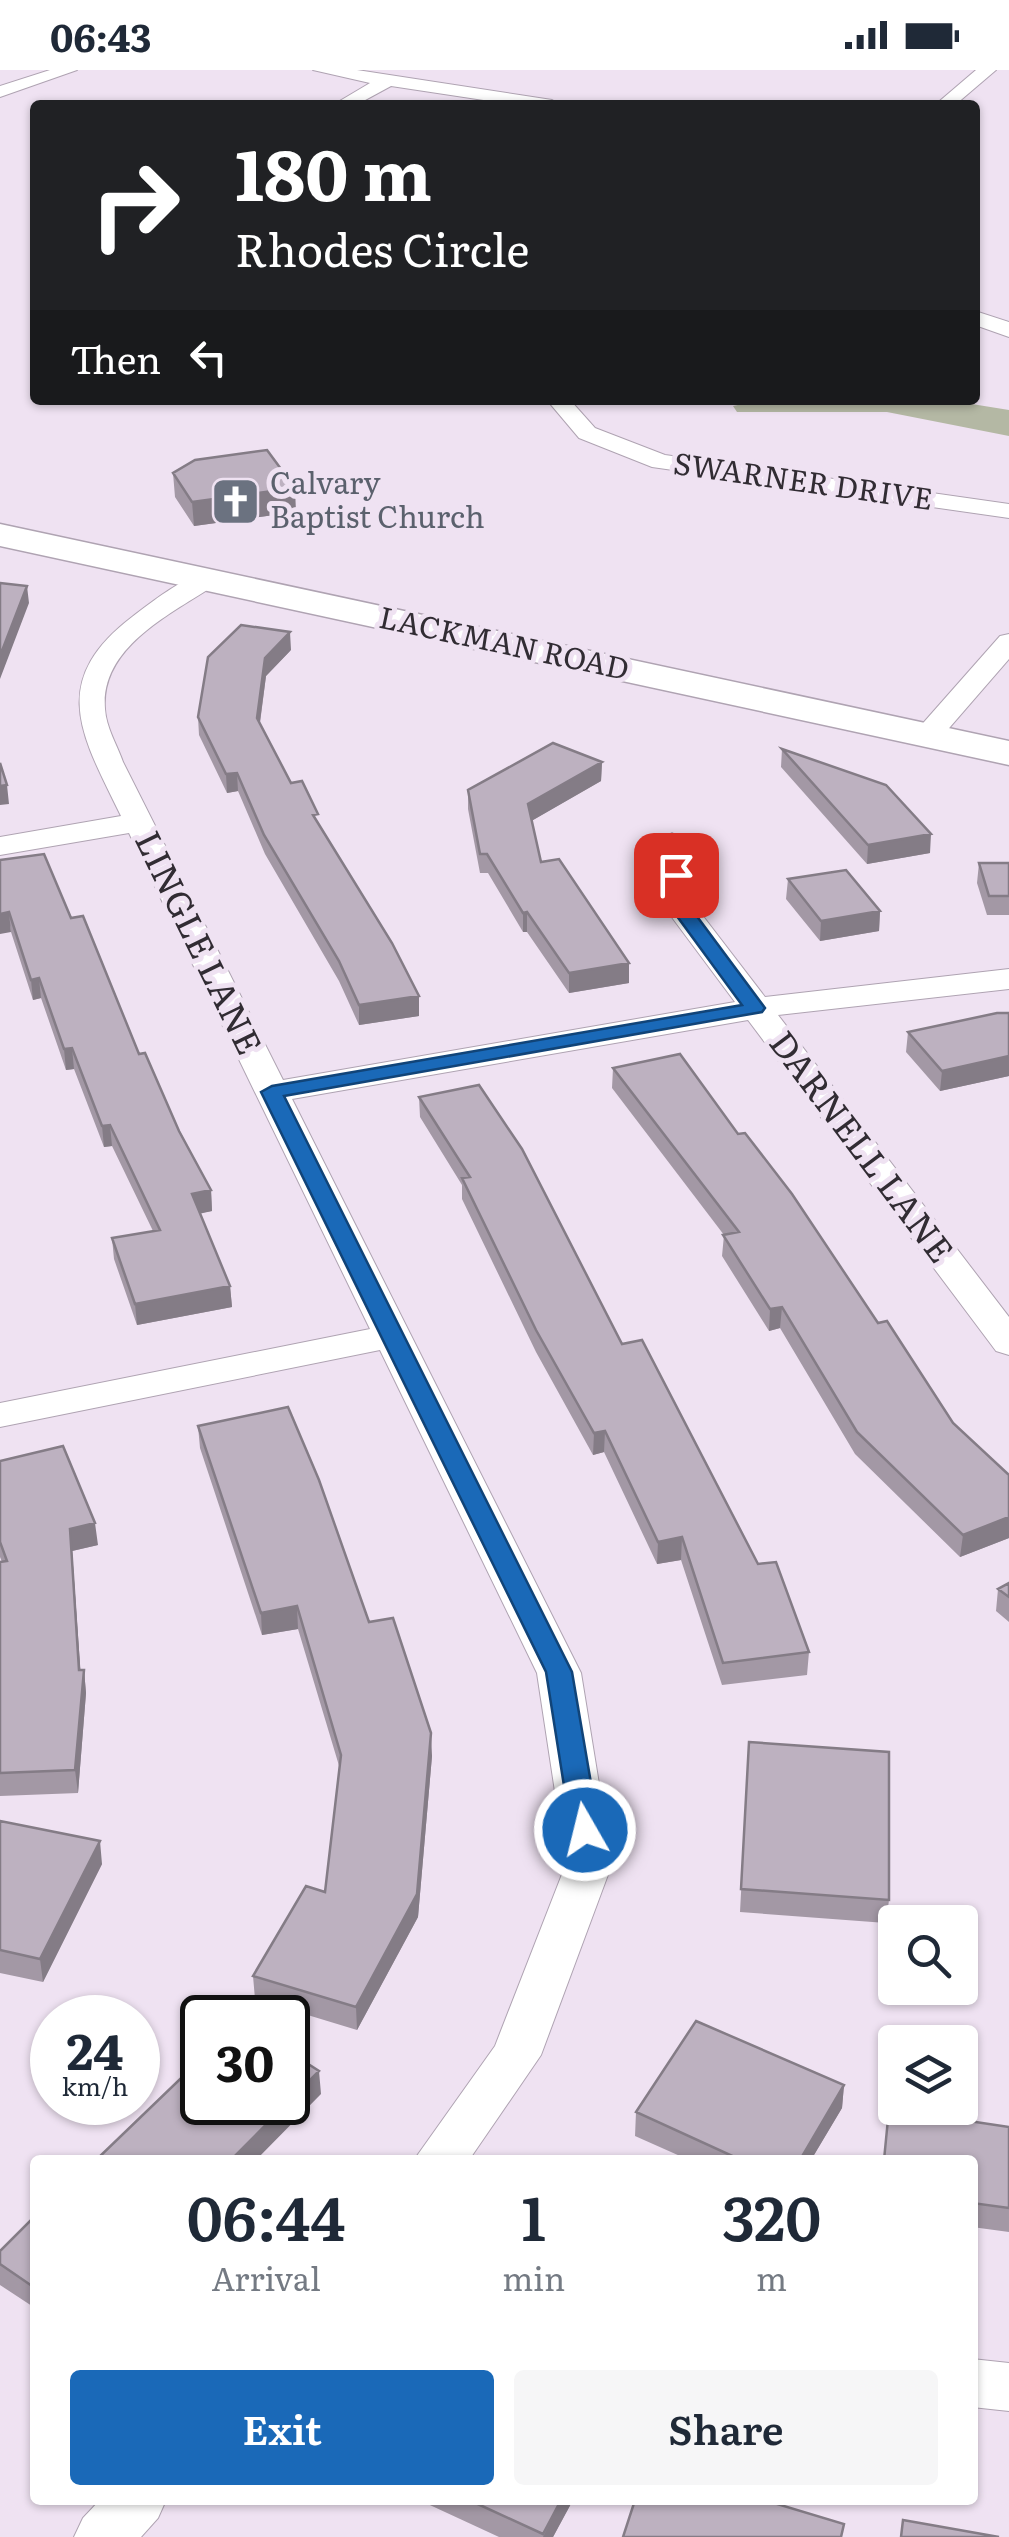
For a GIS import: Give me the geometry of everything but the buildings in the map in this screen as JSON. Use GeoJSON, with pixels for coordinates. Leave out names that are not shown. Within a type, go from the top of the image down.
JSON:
{"type":"FeatureCollection","features":[{"type":"Feature","properties":{"kind":"main road","name":"LACKMAN ROAD"},"geometry":{"type":"LineString","coordinates":[[0,535],[1009,753]]}},
{"type":"Feature","properties":{"kind":"street"},"geometry":{"type":"LineString","coordinates":[[0,92],[68,70]]}},
{"type":"Feature","properties":{"kind":"street"},"geometry":{"type":"LineString","coordinates":[[322,70],[519,100]]}},
{"type":"Feature","properties":{"kind":"street"},"geometry":{"type":"LineString","coordinates":[[951,100],[987,72],[1009,77]]}},
{"type":"Feature","properties":{"kind":"street"},"geometry":{"type":"LineString","coordinates":[[351,100],[388,80]]}},
{"type":"Feature","properties":{"kind":"street"},"geometry":{"type":"LineString","coordinates":[[980,318],[1009,308]]}},
{"type":"Feature","properties":{"kind":"street"},"geometry":{"type":"LineString","coordinates":[[980,318],[1009,330]]}},
{"type":"Feature","properties":{"kind":"street","name":"SWARNER DRIVE"},"geometry":{"type":"LineString","coordinates":[[562,405],[587,433],[660,462],[1009,510]]}},
{"type":"Feature","properties":{"kind":"street","name":"LINGLE LANE"},"geometry":{"type":"LineString","coordinates":[[206,580],[120,639],[92,678],[91,711],[109,762],[138,822],[559,1672],[590,1864],[516,2055],[444,2155]]}},
{"type":"Feature","properties":{"kind":"street"},"geometry":{"type":"LineString","coordinates":[[927,736],[1009,642]]}},
{"type":"Feature","properties":{"kind":"street"},"geometry":{"type":"LineString","coordinates":[[0,846],[138,822]]}},
{"type":"Feature","properties":{"kind":"street","name":"DARNELL LANE"},"geometry":{"type":"LineString","coordinates":[[672,842],[681,908],[1009,1343]]}},
{"type":"Feature","properties":{"kind":"street"},"geometry":{"type":"LineString","coordinates":[[272,1092],[755,1008],[1009,978]]}},
{"type":"Feature","properties":{"kind":"street"},"geometry":{"type":"LineString","coordinates":[[0,1415],[393,1336]]}},
{"type":"Feature","properties":{"kind":"street"},"geometry":{"type":"LineString","coordinates":[[978,2384],[1009,2387]]}},
{"type":"Feature","properties":{"kind":"street"},"geometry":{"type":"LineString","coordinates":[[104,2537],[133,2505]]}},
{"type":"Feature","properties":{"kind":"green space"},"geometry":{"type":"Polygon","coordinates":[[[978,405],[1009,410],[1009,436],[887,412],[737,412],[733,406],[978,405]]]}},
{"type":"Feature","properties":{"kind":"place","name":"Calvary Baptist Church"},"geometry":{"type":"Point","coordinates":[235,501]}},
{"type":"Feature","properties":{"kind":"route"},"geometry":{"type":"LineString","coordinates":[[585,1830],[559,1672],[272,1092],[755,1008],[681,908],[676,875]]}}]}
